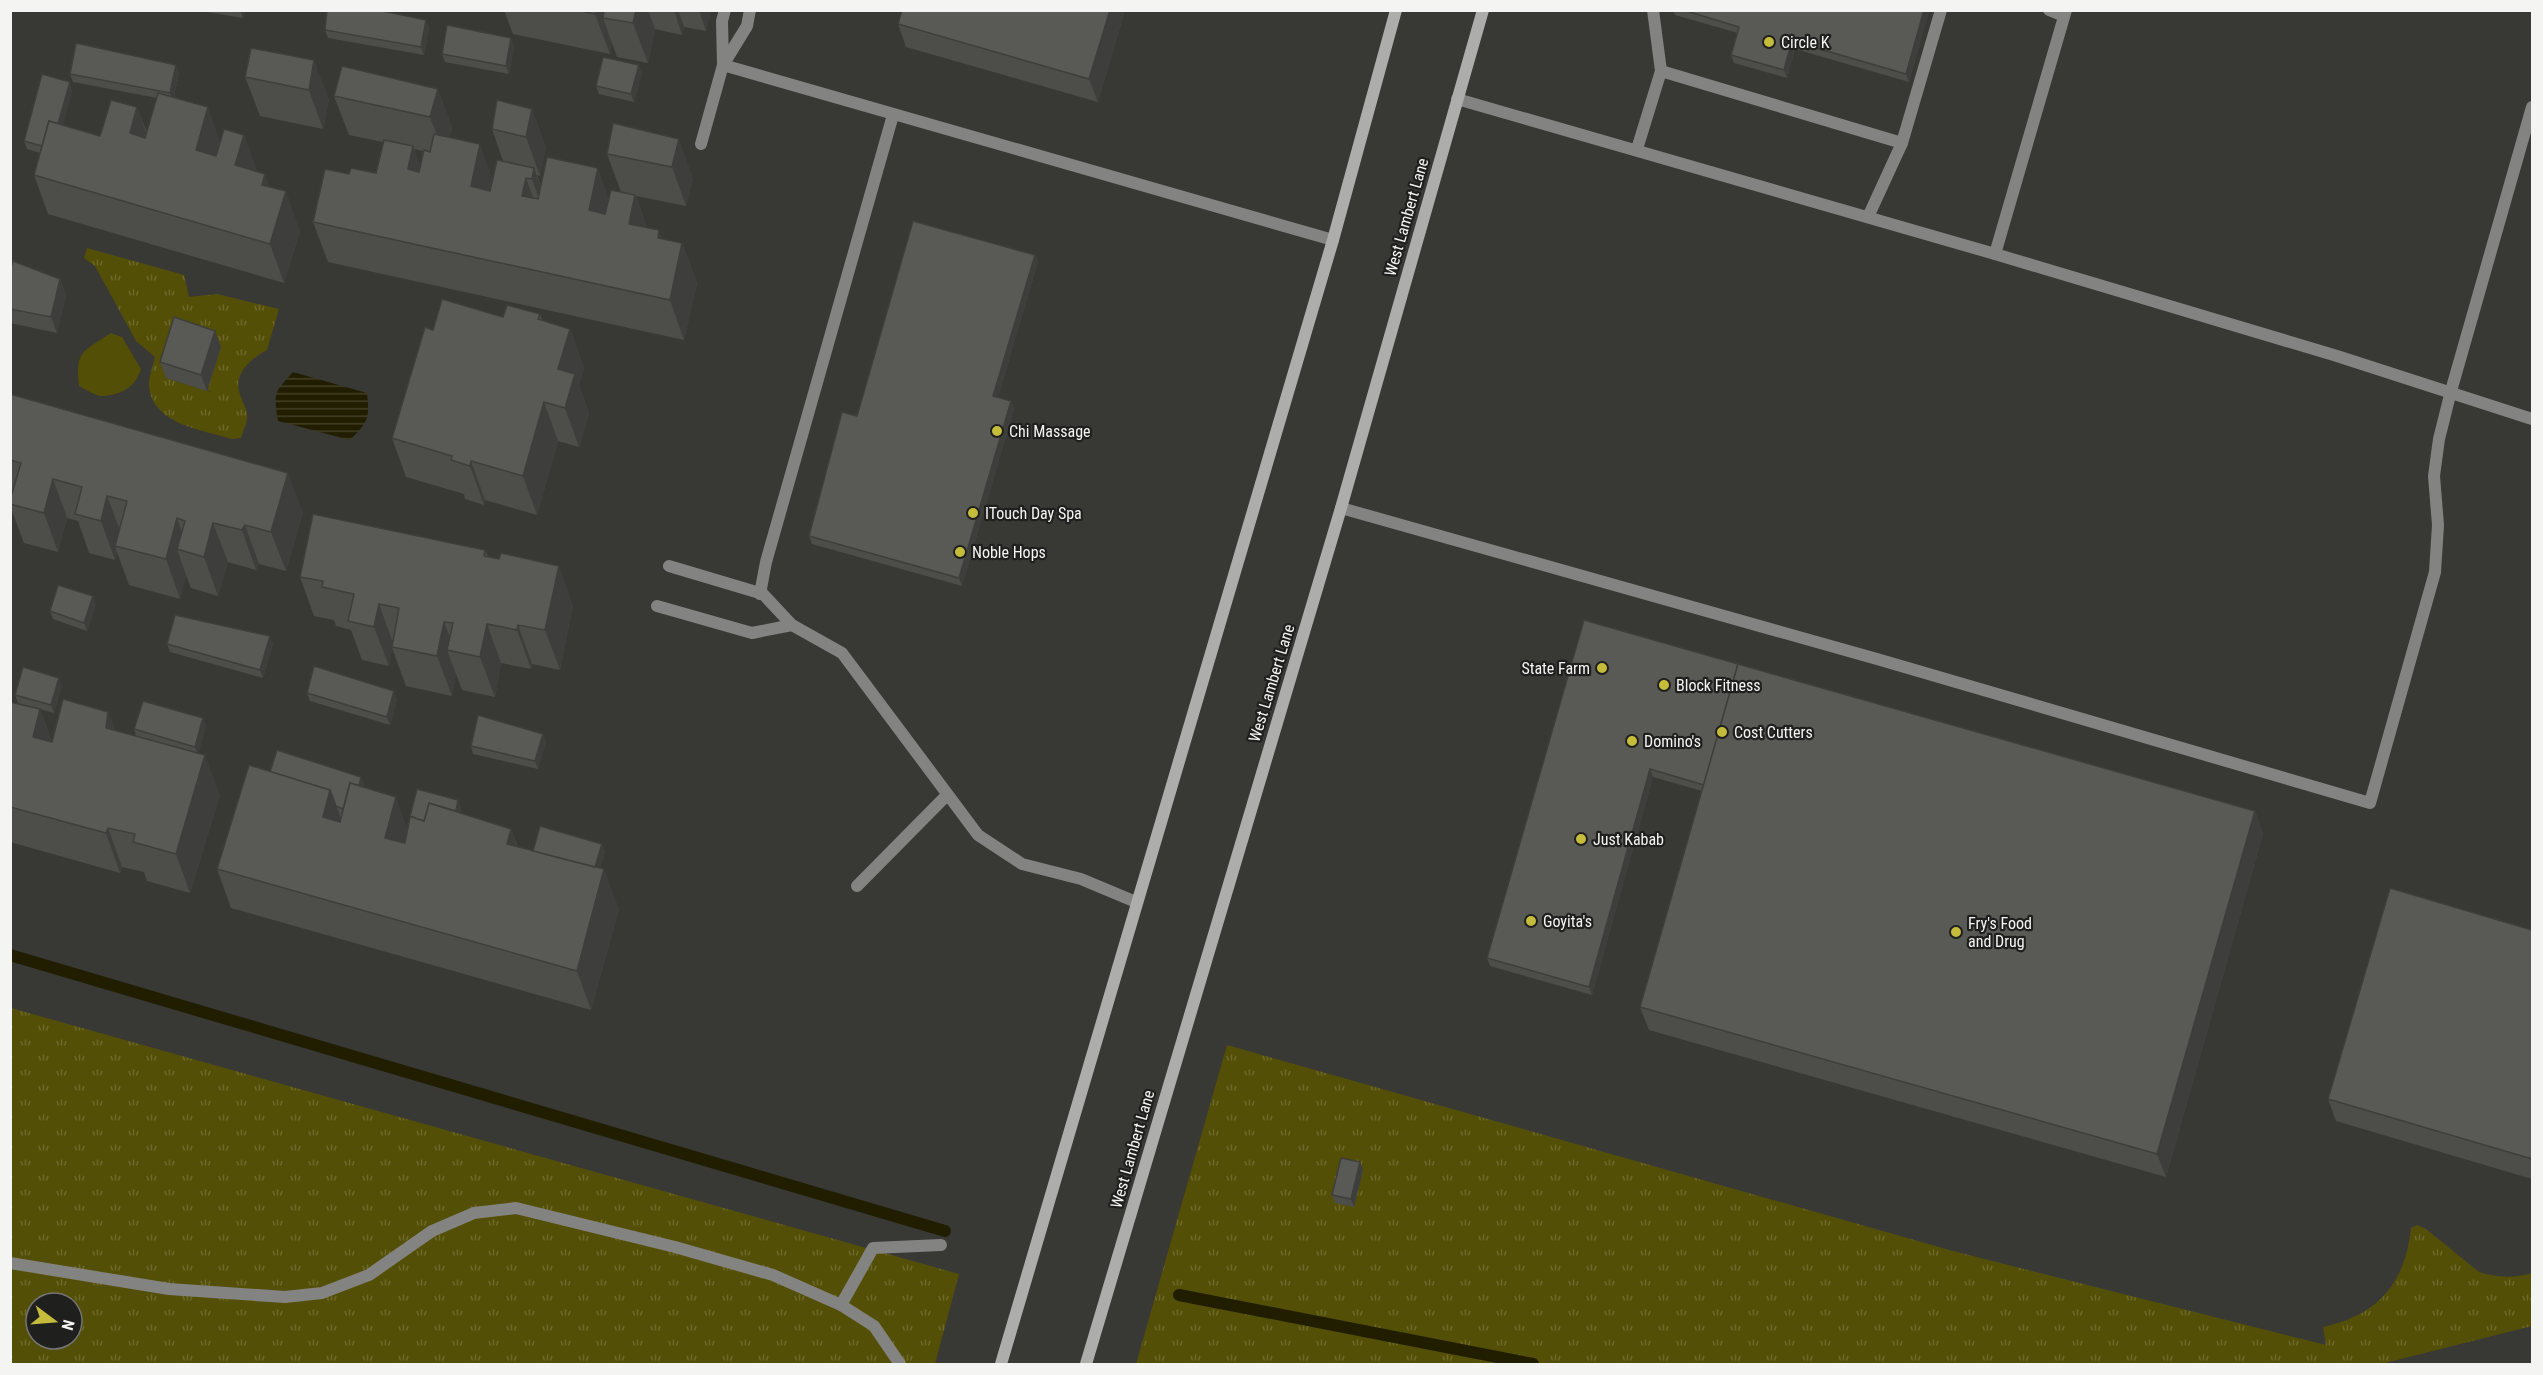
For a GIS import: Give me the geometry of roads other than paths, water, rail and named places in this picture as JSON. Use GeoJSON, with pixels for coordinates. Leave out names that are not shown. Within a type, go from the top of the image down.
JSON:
{"type":"FeatureCollection","features":[{"type":"Feature","properties":{"kind":"main road"},"geometry":{"type":"LineString","coordinates":[[1001,1365],[1333,240],[1396,10]]}},
{"type":"Feature","properties":{"kind":"main road","name":"West Lambert Lane"},"geometry":{"type":"LineString","coordinates":[[1086,1365],[1341,508],[1483,10]]}},
{"type":"Feature","properties":{"kind":"lane"},"geometry":{"type":"LineString","coordinates":[[723,65],[722,21],[725,10]]}},
{"type":"Feature","properties":{"kind":"lane"},"geometry":{"type":"LineString","coordinates":[[701,144],[723,65],[747,26],[750,10]]}},
{"type":"Feature","properties":{"kind":"lane"},"geometry":{"type":"LineString","coordinates":[[1637,149],[1661,71],[1653,10]]}},
{"type":"Feature","properties":{"kind":"lane"},"geometry":{"type":"LineString","coordinates":[[1868,217],[1902,143],[1941,10]]}},
{"type":"Feature","properties":{"kind":"lane"},"geometry":{"type":"LineString","coordinates":[[1995,254],[2065,13],[2049,10]]}},
{"type":"Feature","properties":{"kind":"lane"},"geometry":{"type":"LineString","coordinates":[[723,65],[1333,240]]}},
{"type":"Feature","properties":{"kind":"lane"},"geometry":{"type":"LineString","coordinates":[[1661,71],[1902,143]]}},
{"type":"Feature","properties":{"kind":"lane"},"geometry":{"type":"LineString","coordinates":[[1457,99],[1995,254],[2451,391],[2532,418]]}},
{"type":"Feature","properties":{"kind":"lane"},"geometry":{"type":"LineString","coordinates":[[1341,508],[1845,649],[2370,803],[2435,572],[2438,525],[2434,476],[2439,439],[2532,107]]}},
{"type":"Feature","properties":{"kind":"lane"},"geometry":{"type":"LineString","coordinates":[[760,594],[766,562],[893,115]]}},
{"type":"Feature","properties":{"kind":"lane"},"geometry":{"type":"LineString","coordinates":[[669,566],[760,594],[792,625],[842,653],[978,835],[1022,864],[1081,879],[1136,902]]}},
{"type":"Feature","properties":{"kind":"lane"},"geometry":{"type":"LineString","coordinates":[[657,606],[752,633],[792,625]]}},
{"type":"Feature","properties":{"kind":"lane"},"geometry":{"type":"LineString","coordinates":[[857,886],[947,795]]}},
{"type":"Feature","properties":{"kind":"lane"},"geometry":{"type":"LineString","coordinates":[[10,1263],[169,1289],[285,1297],[322,1293],[369,1275],[432,1231],[474,1213],[516,1208],[675,1247],[773,1275],[841,1305],[874,1326],[900,1365]]}},
{"type":"Feature","properties":{"kind":"lane"},"geometry":{"type":"LineString","coordinates":[[841,1305],[873,1248],[941,1245]]}},
{"type":"Feature","properties":{"kind":"waterway"},"geometry":{"type":"LineString","coordinates":[[10,955],[945,1231]]}},
{"type":"Feature","properties":{"kind":"waterway"},"geometry":{"type":"LineString","coordinates":[[1179,1295],[1533,1364]]}},
{"type":"Feature","properties":{"kind":"place","name":"Circle K"},"geometry":{"type":"Point","coordinates":[1769,42]}},
{"type":"Feature","properties":{"kind":"place","name":"Chi Massage"},"geometry":{"type":"Point","coordinates":[997,431]}},
{"type":"Feature","properties":{"kind":"place","name":"ITouch Day Spa"},"geometry":{"type":"Point","coordinates":[973,513]}},
{"type":"Feature","properties":{"kind":"place","name":"Noble Hops"},"geometry":{"type":"Point","coordinates":[960,552]}},
{"type":"Feature","properties":{"kind":"place","name":"State Farm"},"geometry":{"type":"Point","coordinates":[1602,668]}},
{"type":"Feature","properties":{"kind":"place","name":"Block Fitness"},"geometry":{"type":"Point","coordinates":[1664,685]}},
{"type":"Feature","properties":{"kind":"place","name":"Cost Cutters"},"geometry":{"type":"Point","coordinates":[1722,732]}},
{"type":"Feature","properties":{"kind":"place","name":"Domino's"},"geometry":{"type":"Point","coordinates":[1632,741]}},
{"type":"Feature","properties":{"kind":"place","name":"Just Kabab"},"geometry":{"type":"Point","coordinates":[1581,839]}},
{"type":"Feature","properties":{"kind":"place","name":"Goyita's"},"geometry":{"type":"Point","coordinates":[1531,921]}},
{"type":"Feature","properties":{"kind":"place","name":"Fry's Food and Drug"},"geometry":{"type":"Point","coordinates":[1956,932]}}]}
